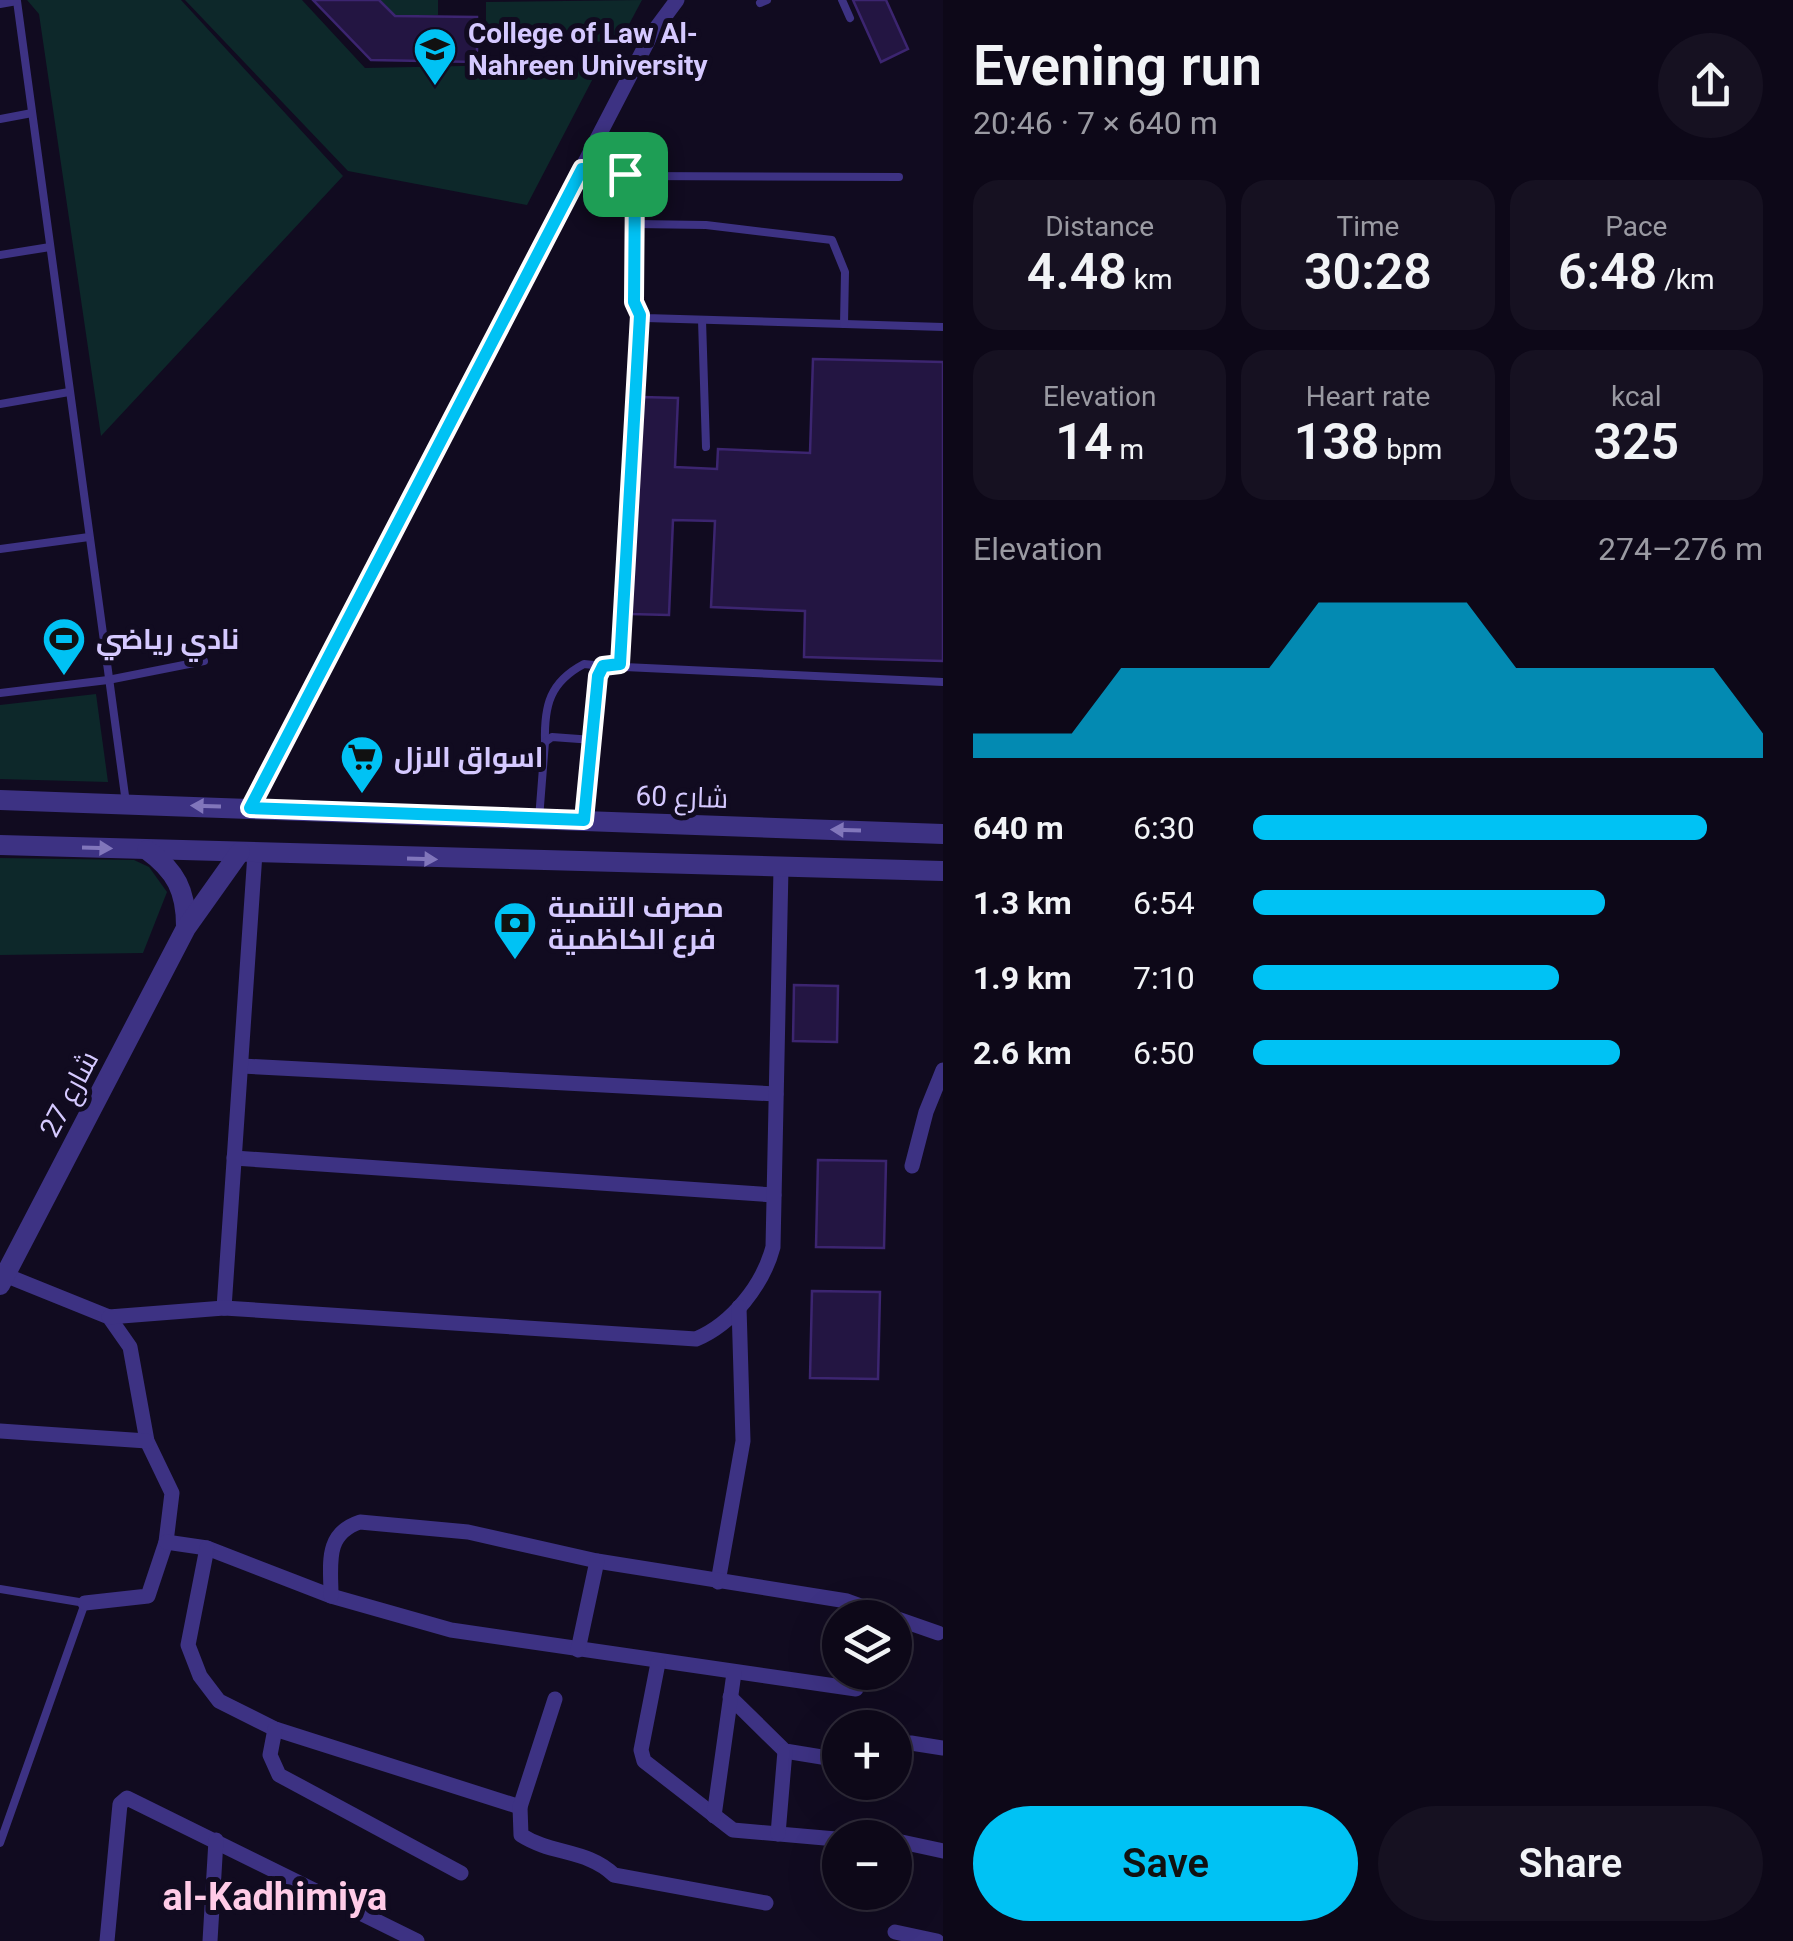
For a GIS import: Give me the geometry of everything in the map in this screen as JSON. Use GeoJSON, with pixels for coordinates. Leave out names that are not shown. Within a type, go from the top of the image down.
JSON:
{"type":"FeatureCollection","features":[{"type":"Feature","properties":{"kind":"street"},"geometry":{"type":"LineString","coordinates":[[250,808],[651,35],[677,0]]}},
{"type":"Feature","properties":{"kind":"street","name":"شارع 60"},"geometry":{"type":"LineString","coordinates":[[0,800],[943,834]]}},
{"type":"Feature","properties":{"kind":"street"},"geometry":{"type":"LineString","coordinates":[[0,844],[943,872]]}},
{"type":"Feature","properties":{"kind":"street"},"geometry":{"type":"LineString","coordinates":[[147,850],[168,865],[180,884],[186,928]]}},
{"type":"Feature","properties":{"kind":"street"},"geometry":{"type":"LineString","coordinates":[[224,1308],[242,1066],[248,852]]}},
{"type":"Feature","properties":{"kind":"street","name":"شارع 27"},"geometry":{"type":"LineString","coordinates":[[3,1280],[186,928],[248,852]]}},
{"type":"Feature","properties":{"kind":"street"},"geometry":{"type":"LineString","coordinates":[[3,1280],[109,1316],[224,1308],[696,1339],[719,1326],[738,1307],[768,1265],[774,1195],[781,868]]}},
{"type":"Feature","properties":{"kind":"street"},"geometry":{"type":"LineString","coordinates":[[242,1066],[776,1094]]}},
{"type":"Feature","properties":{"kind":"street"},"geometry":{"type":"LineString","coordinates":[[912,1166],[926,1112],[943,1070]]}},
{"type":"Feature","properties":{"kind":"street"},"geometry":{"type":"LineString","coordinates":[[234,1158],[774,1195]]}},
{"type":"Feature","properties":{"kind":"street"},"geometry":{"type":"LineString","coordinates":[[718,1582],[743,1442],[738,1307]]}},
{"type":"Feature","properties":{"kind":"street"},"geometry":{"type":"LineString","coordinates":[[85,1603],[148,1596],[166,1542],[172,1493],[147,1441],[130,1347],[109,1316]]}},
{"type":"Feature","properties":{"kind":"street"},"geometry":{"type":"LineString","coordinates":[[0,1431],[147,1441]]}},
{"type":"Feature","properties":{"kind":"street"},"geometry":{"type":"LineString","coordinates":[[331,1596],[330,1546],[344,1527],[360,1522],[468,1532],[596,1561],[839,1600]]}},
{"type":"Feature","properties":{"kind":"street"},"geometry":{"type":"LineString","coordinates":[[166,1542],[207,1548],[331,1596],[451,1630],[822,1684]]}},
{"type":"Feature","properties":{"kind":"street"},"geometry":{"type":"LineString","coordinates":[[207,1548],[188,1645],[219,1702],[275,1729],[520,1807]]}},
{"type":"Feature","properties":{"kind":"street"},"geometry":{"type":"LineString","coordinates":[[578,1650],[596,1561]]}},
{"type":"Feature","properties":{"kind":"street"},"geometry":{"type":"LineString","coordinates":[[912,1624],[938,1633]]}},
{"type":"Feature","properties":{"kind":"street"},"geometry":{"type":"LineString","coordinates":[[658,1663],[640,1750],[644,1761],[733,1830],[822,1838]]}},
{"type":"Feature","properties":{"kind":"street"},"geometry":{"type":"LineString","coordinates":[[714,1816],[734,1673]]}},
{"type":"Feature","properties":{"kind":"street"},"geometry":{"type":"LineString","coordinates":[[730,1697],[786,1752],[822,1757]]}},
{"type":"Feature","properties":{"kind":"street"},"geometry":{"type":"LineString","coordinates":[[556,1699],[520,1807],[522,1835],[538,1846],[598,1860],[614,1875],[766,1903]]}},
{"type":"Feature","properties":{"kind":"street"},"geometry":{"type":"LineString","coordinates":[[275,1729],[270,1755],[278,1775],[461,1873]]}},
{"type":"Feature","properties":{"kind":"street"},"geometry":{"type":"LineString","coordinates":[[912,1744],[943,1748]]}},
{"type":"Feature","properties":{"kind":"street"},"geometry":{"type":"LineString","coordinates":[[778,1834],[786,1752]]}},
{"type":"Feature","properties":{"kind":"street"},"geometry":{"type":"LineString","coordinates":[[107,1941],[120,1804],[127,1798],[417,1941]]}},
{"type":"Feature","properties":{"kind":"street"},"geometry":{"type":"LineString","coordinates":[[210,1941],[216,1840]]}},
{"type":"Feature","properties":{"kind":"street"},"geometry":{"type":"LineString","coordinates":[[912,1844],[943,1850]]}},
{"type":"Feature","properties":{"kind":"street"},"geometry":{"type":"LineString","coordinates":[[895,1932],[937,1941]]}},
{"type":"Feature","properties":{"kind":"lane"},"geometry":{"type":"LineString","coordinates":[[842,0],[850,18]]}},
{"type":"Feature","properties":{"kind":"lane"},"geometry":{"type":"LineString","coordinates":[[0,4],[16,2],[126,803]]}},
{"type":"Feature","properties":{"kind":"lane"},"geometry":{"type":"LineString","coordinates":[[0,118],[32,113]]}},
{"type":"Feature","properties":{"kind":"lane"},"geometry":{"type":"LineString","coordinates":[[582,169],[632,176],[899,177]]}},
{"type":"Feature","properties":{"kind":"lane"},"geometry":{"type":"LineString","coordinates":[[620,664],[640,315],[634,302],[636,224],[632,176]]}},
{"type":"Feature","properties":{"kind":"lane"},"geometry":{"type":"LineString","coordinates":[[636,224],[706,225],[832,240],[838,246],[845,272],[844,324]]}},
{"type":"Feature","properties":{"kind":"lane"},"geometry":{"type":"LineString","coordinates":[[0,255],[50,247]]}},
{"type":"Feature","properties":{"kind":"lane"},"geometry":{"type":"LineString","coordinates":[[640,315],[943,327]]}},
{"type":"Feature","properties":{"kind":"lane"},"geometry":{"type":"LineString","coordinates":[[702,320],[706,447]]}},
{"type":"Feature","properties":{"kind":"lane"},"geometry":{"type":"LineString","coordinates":[[0,404],[69,392]]}},
{"type":"Feature","properties":{"kind":"lane"},"geometry":{"type":"LineString","coordinates":[[0,549],[89,538]]}},
{"type":"Feature","properties":{"kind":"lane"},"geometry":{"type":"LineString","coordinates":[[0,692],[108,680],[204,661]]}},
{"type":"Feature","properties":{"kind":"lane"},"geometry":{"type":"LineString","coordinates":[[539,819],[548,698],[554,686],[584,664],[943,682]]}},
{"type":"Feature","properties":{"kind":"lane"},"geometry":{"type":"LineString","coordinates":[[584,820],[598,676],[603,666]]}},
{"type":"Feature","properties":{"kind":"lane"},"geometry":{"type":"LineString","coordinates":[[544,742],[552,737],[593,740]]}},
{"type":"Feature","properties":{"kind":"lane"},"geometry":{"type":"LineString","coordinates":[[0,1590],[85,1603],[0,1843]]}},
{"type":"Feature","properties":{"kind":"green space"},"geometry":{"type":"Polygon","coordinates":[[[27,0],[181,0],[343,176],[101,436],[39,14],[27,0]]]}},
{"type":"Feature","properties":{"kind":"green space","name":"College of Law Al- Nahreen University"},"geometry":{"type":"Polygon","coordinates":[[[185,0],[302,0],[365,68],[601,63],[527,205],[348,171],[185,0]]]}},
{"type":"Feature","properties":{"kind":"green space"},"geometry":{"type":"Polygon","coordinates":[[[380,0],[438,0],[438,15],[395,16],[380,0]]]}},
{"type":"Feature","properties":{"kind":"green space"},"geometry":{"type":"Polygon","coordinates":[[[642,0],[619,43],[486,34],[486,2],[642,0]]]}},
{"type":"Feature","properties":{"kind":"green space"},"geometry":{"type":"Polygon","coordinates":[[[96,694],[108,782],[0,779],[0,705],[96,694]]]}},
{"type":"Feature","properties":{"kind":"green space"},"geometry":{"type":"Polygon","coordinates":[[[0,858],[134,860],[149,867],[167,892],[143,953],[0,955],[0,858]]]}},
{"type":"Feature","properties":{"kind":"building"},"geometry":{"type":"Polygon","coordinates":[[[313,0],[379,0],[395,16],[477,17],[477,62],[371,60],[313,0]]]}},
{"type":"Feature","properties":{"kind":"building"},"geometry":{"type":"Polygon","coordinates":[[[853,0],[886,0],[908,49],[881,62],[853,0]]]}},
{"type":"Feature","properties":{"kind":"building"},"geometry":{"type":"Polygon","coordinates":[[[813,359],[943,362],[943,661],[804,657],[805,611],[711,607],[715,521],[673,520],[669,615],[630,614],[643,397],[678,398],[675,467],[717,469],[718,449],[810,453],[813,359]]]}},
{"type":"Feature","properties":{"kind":"building"},"geometry":{"type":"Polygon","coordinates":[[[794,985],[838,986],[837,1042],[793,1041],[794,985]]]}},
{"type":"Feature","properties":{"kind":"building"},"geometry":{"type":"Polygon","coordinates":[[[818,1160],[886,1161],[884,1248],[816,1247],[818,1160]]]}},
{"type":"Feature","properties":{"kind":"building"},"geometry":{"type":"Polygon","coordinates":[[[812,1291],[880,1292],[878,1379],[810,1378],[812,1291]]]}},
{"type":"Feature","properties":{"kind":"place","name":"College of Law Al- Nahreen University"},"geometry":{"type":"Point","coordinates":[435,87]}},
{"type":"Feature","properties":{"kind":"place","name":"نادي رياضي"},"geometry":{"type":"Point","coordinates":[64,677]}},
{"type":"Feature","properties":{"kind":"place","name":"اسواق الازل"},"geometry":{"type":"Point","coordinates":[362,795]}},
{"type":"Feature","properties":{"kind":"place","name":"مصرف التنمية فرع الكاظمية"},"geometry":{"type":"Point","coordinates":[515,961]}},
{"type":"Feature","properties":{"kind":"district","name":"al-Kadhimiya"},"geometry":{"type":"Point","coordinates":[275,1897]}},
{"type":"Feature","properties":{"kind":"route"},"geometry":{"type":"LineString","coordinates":[[582,169],[625,174],[632,176],[636,184],[634,302],[640,315],[620,664],[603,666],[598,676],[584,820],[250,808],[582,169]]}}]}
